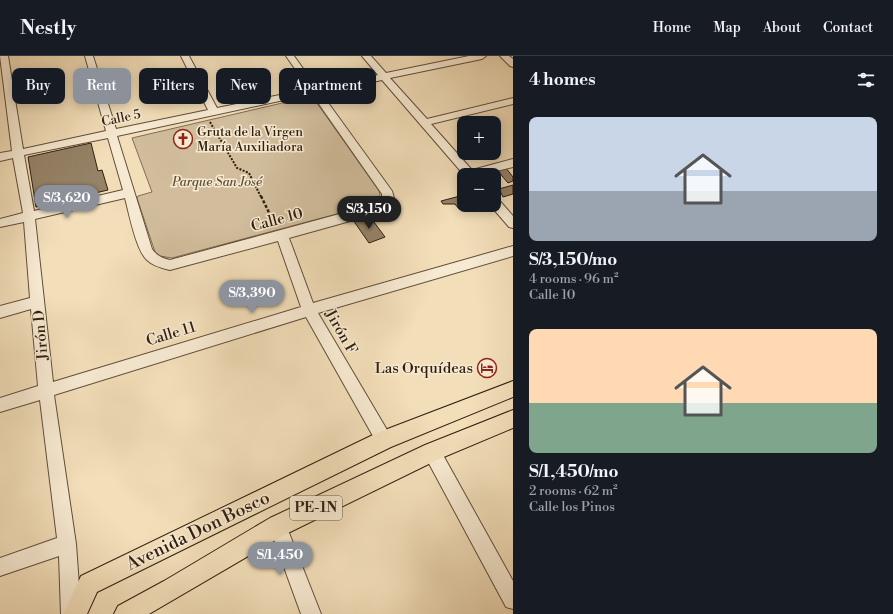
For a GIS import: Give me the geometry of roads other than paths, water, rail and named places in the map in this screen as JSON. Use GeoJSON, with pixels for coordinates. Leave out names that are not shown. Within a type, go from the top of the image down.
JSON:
{"type":"FeatureCollection","features":[{"type":"Feature","properties":{"kind":"main road","name":"Avenida Don Bosco"},"geometry":{"type":"LineString","coordinates":[[75,614],[89,584],[384,440],[513,389]]}},
{"type":"Feature","properties":{"kind":"main road","name":"Avenida Don Bosco"},"geometry":{"type":"LineString","coordinates":[[126,614],[172,589],[278,526],[432,452],[513,419]]}},
{"type":"Feature","properties":{"kind":"street","name":"Jirón D"},"geometry":{"type":"LineString","coordinates":[[4,56],[29,216],[46,390],[67,544],[71,614]]}},
{"type":"Feature","properties":{"kind":"street"},"geometry":{"type":"LineString","coordinates":[[0,223],[128,193],[89,56]]}},
{"type":"Feature","properties":{"kind":"street"},"geometry":{"type":"LineString","coordinates":[[185,56],[214,113]]}},
{"type":"Feature","properties":{"kind":"street"},"geometry":{"type":"LineString","coordinates":[[194,56],[214,113]]}},
{"type":"Feature","properties":{"kind":"street"},"geometry":{"type":"LineString","coordinates":[[290,56],[298,68]]}},
{"type":"Feature","properties":{"kind":"street"},"geometry":{"type":"LineString","coordinates":[[366,56],[465,168]]}},
{"type":"Feature","properties":{"kind":"street","name":"Calle 5"},"geometry":{"type":"LineString","coordinates":[[376,79],[482,56]]}},
{"type":"Feature","properties":{"kind":"street"},"geometry":{"type":"LineString","coordinates":[[504,56],[513,64]]}},
{"type":"Feature","properties":{"kind":"street","name":"Calle 5"},"geometry":{"type":"LineString","coordinates":[[0,157],[279,99]]}},
{"type":"Feature","properties":{"kind":"street"},"geometry":{"type":"LineString","coordinates":[[425,123],[513,101]]}},
{"type":"Feature","properties":{"kind":"street","name":"Calle 10"},"geometry":{"type":"LineString","coordinates":[[128,193],[146,251],[149,256],[158,263],[170,265],[382,208],[387,204],[389,199],[388,194],[323,104]]}},
{"type":"Feature","properties":{"kind":"street"},"geometry":{"type":"LineString","coordinates":[[493,168],[513,163]]}},
{"type":"Feature","properties":{"kind":"street"},"geometry":{"type":"LineString","coordinates":[[501,210],[513,224]]}},
{"type":"Feature","properties":{"kind":"street","name":"Jirón F"},"geometry":{"type":"LineString","coordinates":[[281,235],[309,310],[384,440]]}},
{"type":"Feature","properties":{"kind":"street","name":"Calle 11"},"geometry":{"type":"LineString","coordinates":[[0,405],[309,310],[513,251]]}},
{"type":"Feature","properties":{"kind":"street"},"geometry":{"type":"LineString","coordinates":[[0,312],[38,302]]}},
{"type":"Feature","properties":{"kind":"street"},"geometry":{"type":"LineString","coordinates":[[432,452],[513,600]]}},
{"type":"Feature","properties":{"kind":"street"},"geometry":{"type":"LineString","coordinates":[[278,526],[311,614]]}},
{"type":"Feature","properties":{"kind":"street"},"geometry":{"type":"LineString","coordinates":[[0,567],[67,544]]}},
{"type":"Feature","properties":{"kind":"place","name":"Gruta de la Virgen María Auxiliadora"},"geometry":{"type":"Point","coordinates":[183,139]}},
{"type":"Feature","properties":{"kind":"place","name":"Las Orquídeas"},"geometry":{"type":"Point","coordinates":[487,368]}},
{"type":"Feature","properties":{"kind":"park label","name":"Parque San José"},"geometry":{"type":"Point","coordinates":[217,182]}}]}
